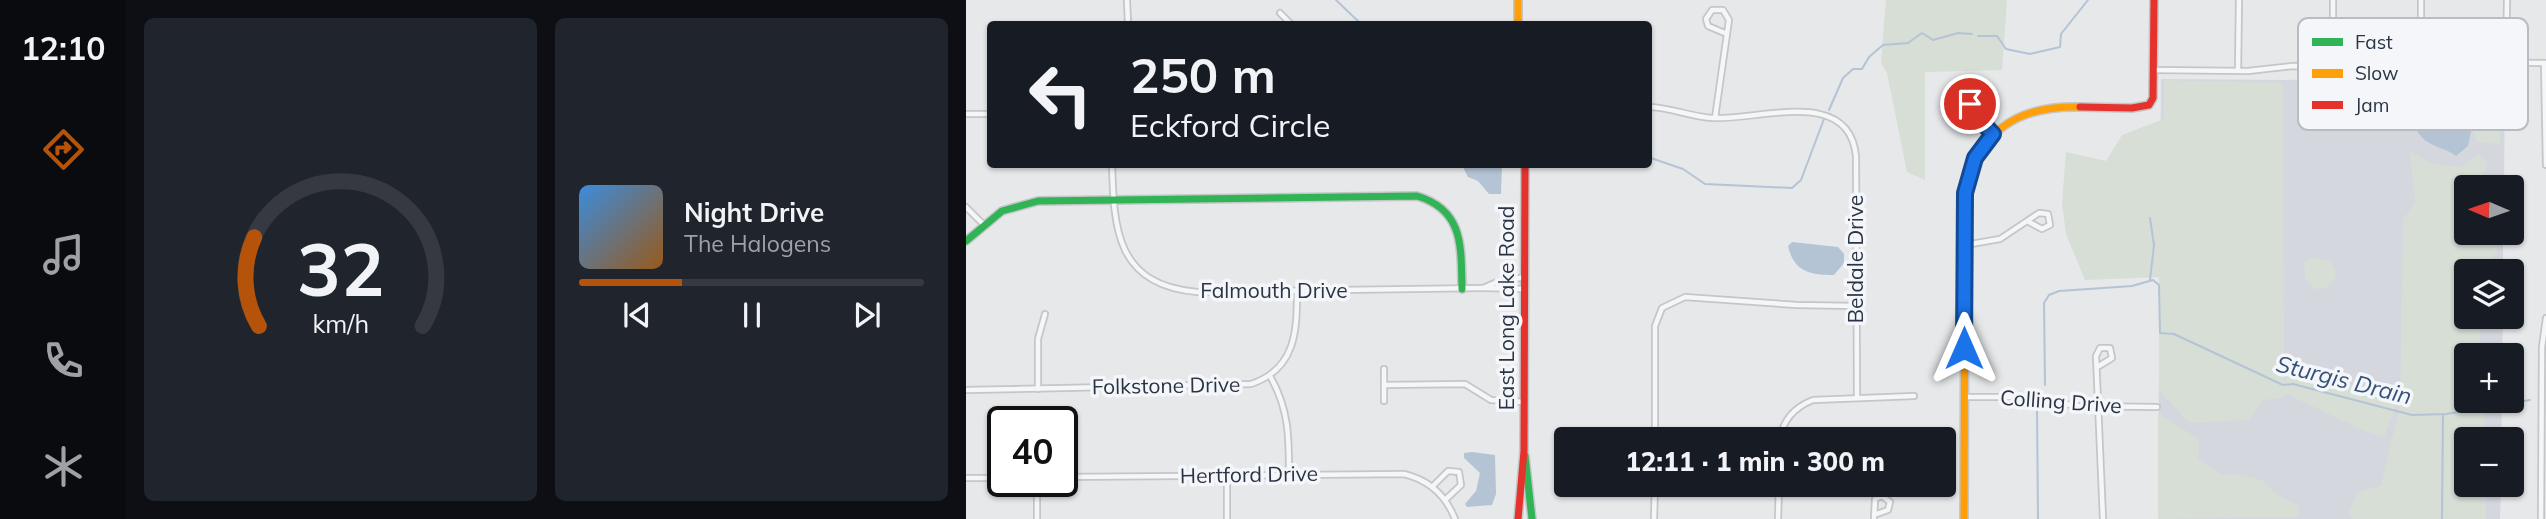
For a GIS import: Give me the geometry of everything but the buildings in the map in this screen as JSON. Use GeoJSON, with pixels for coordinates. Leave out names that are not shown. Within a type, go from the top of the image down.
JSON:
{"type":"FeatureCollection","features":[{"type":"Feature","properties":{"kind":"street"},"geometry":{"type":"LineString","coordinates":[[1127,0],[1128,21]]}},
{"type":"Feature","properties":{"kind":"street"},"geometry":{"type":"LineString","coordinates":[[1518,0],[1518,21]]}},
{"type":"Feature","properties":{"kind":"street"},"geometry":{"type":"LineString","coordinates":[[1964,519],[1965,245],[1968,175],[1978,153],[1993,134],[2019,116],[2044,108],[2146,107],[2152,100],[2154,0]]}},
{"type":"Feature","properties":{"kind":"street"},"geometry":{"type":"LineString","coordinates":[[2238,71],[2239,0]]}},
{"type":"Feature","properties":{"kind":"street"},"geometry":{"type":"LineString","coordinates":[[2333,0],[2333,18]]}},
{"type":"Feature","properties":{"kind":"street"},"geometry":{"type":"LineString","coordinates":[[2421,0],[2421,18]]}},
{"type":"Feature","properties":{"kind":"street"},"geometry":{"type":"LineString","coordinates":[[2507,0],[2507,18]]}},
{"type":"Feature","properties":{"kind":"street"},"geometry":{"type":"LineString","coordinates":[[1652,108],[1715,118],[1727,34],[1729,20],[1727,12],[1712,10],[1707,15],[1708,26],[1727,34]]}},
{"type":"Feature","properties":{"kind":"street"},"geometry":{"type":"LineString","coordinates":[[1280,13],[1288,21]]}},
{"type":"Feature","properties":{"kind":"street"},"geometry":{"type":"LineString","coordinates":[[2545,63],[2546,165]]}},
{"type":"Feature","properties":{"kind":"street"},"geometry":{"type":"LineString","coordinates":[[2153,70],[2298,68]]}},
{"type":"Feature","properties":{"kind":"street"},"geometry":{"type":"LineString","coordinates":[[1980,120],[1966,120],[1965,107],[1970,104],[1979,106],[1980,120],[1993,134]]}},
{"type":"Feature","properties":{"kind":"street","name":"Beldale Drive"},"geometry":{"type":"LineString","coordinates":[[1715,118],[1819,113],[1845,124],[1854,141],[1857,396]]}},
{"type":"Feature","properties":{"kind":"street"},"geometry":{"type":"LineString","coordinates":[[966,114],[987,114]]}},
{"type":"Feature","properties":{"kind":"street","name":"Falmouth Drive"},"geometry":{"type":"LineString","coordinates":[[1112,168],[1115,227],[1124,249],[1137,266],[1163,285],[1197,292],[1525,289]]}},
{"type":"Feature","properties":{"kind":"street","name":"East Long Lake Road"},"geometry":{"type":"LineString","coordinates":[[1518,519],[1524,451],[1525,168]]}},
{"type":"Feature","properties":{"kind":"street"},"geometry":{"type":"LineString","coordinates":[[967,237],[1002,211],[1029,202],[1424,198],[1444,208],[1457,225],[1461,245],[1462,289]]}},
{"type":"Feature","properties":{"kind":"street"},"geometry":{"type":"LineString","coordinates":[[966,207],[983,224]]}},
{"type":"Feature","properties":{"kind":"street"},"geometry":{"type":"LineString","coordinates":[[1965,245],[1993,242],[2042,213],[2048,215],[2050,222],[2042,229],[2029,222]]}},
{"type":"Feature","properties":{"kind":"street","name":"Falmouth Drive"},"geometry":{"type":"LineString","coordinates":[[1483,288],[1496,282],[1525,277]]}},
{"type":"Feature","properties":{"kind":"street","name":"Folkstone Drive"},"geometry":{"type":"LineString","coordinates":[[966,390],[1251,384],[1270,376],[1282,365],[1293,346],[1297,330],[1297,291]]}},
{"type":"Feature","properties":{"kind":"street"},"geometry":{"type":"LineString","coordinates":[[1655,427],[1655,326],[1658,313],[1668,303],[1695,297],[1789,305],[1856,306]]}},
{"type":"Feature","properties":{"kind":"street"},"geometry":{"type":"LineString","coordinates":[[1038,389],[1038,339],[1045,314]]}},
{"type":"Feature","properties":{"kind":"street"},"geometry":{"type":"LineString","coordinates":[[2541,519],[2544,463],[2542,339],[2546,318]]}},
{"type":"Feature","properties":{"kind":"street"},"geometry":{"type":"LineString","coordinates":[[2099,366],[2112,358],[2110,348],[2104,346],[2098,350],[2103,519]]}},
{"type":"Feature","properties":{"kind":"street"},"geometry":{"type":"LineString","coordinates":[[1384,369],[1384,401]]}},
{"type":"Feature","properties":{"kind":"street"},"geometry":{"type":"LineString","coordinates":[[1270,376],[1282,399],[1289,421],[1290,474]]}},
{"type":"Feature","properties":{"kind":"street"},"geometry":{"type":"LineString","coordinates":[[1384,385],[1465,384],[1491,400],[1524,402]]}},
{"type":"Feature","properties":{"kind":"street"},"geometry":{"type":"LineString","coordinates":[[1784,427],[1787,419],[1804,403],[1821,398],[1914,396]]}},
{"type":"Feature","properties":{"kind":"street","name":"Colling Drive"},"geometry":{"type":"LineString","coordinates":[[1964,397],[2025,397],[2068,405],[2157,407]]}},
{"type":"Feature","properties":{"kind":"street","name":"East Long Lake Road"},"geometry":{"type":"LineString","coordinates":[[1524,451],[1532,519]]}},
{"type":"Feature","properties":{"kind":"street"},"geometry":{"type":"LineString","coordinates":[[1432,487],[1451,470],[1461,475],[1461,485],[1445,500]]}},
{"type":"Feature","properties":{"kind":"street","name":"Hertford Drive"},"geometry":{"type":"LineString","coordinates":[[1078,477],[1397,474],[1415,477],[1432,487],[1445,500],[1455,519]]}},
{"type":"Feature","properties":{"kind":"street"},"geometry":{"type":"LineString","coordinates":[[1227,475],[1227,519]]}},
{"type":"Feature","properties":{"kind":"street"},"geometry":{"type":"LineString","coordinates":[[966,478],[987,478]]}},
{"type":"Feature","properties":{"kind":"street"},"geometry":{"type":"LineString","coordinates":[[1882,496],[1888,498],[1891,502],[1888,510],[1874,517],[1875,499],[1882,496]]}},
{"type":"Feature","properties":{"kind":"street"},"geometry":{"type":"LineString","coordinates":[[1037,497],[1037,519]]}},
{"type":"Feature","properties":{"kind":"street"},"geometry":{"type":"LineString","coordinates":[[1654,497],[1654,519]]}},
{"type":"Feature","properties":{"kind":"street"},"geometry":{"type":"LineString","coordinates":[[1778,519],[1779,497]]}},
{"type":"Feature","properties":{"kind":"shaded area"},"geometry":{"type":"Polygon","coordinates":[[[1886,0],[2007,0],[2002,70],[1925,72],[1925,180],[1907,172],[1887,73],[1881,63],[1886,0]]]}},
{"type":"Feature","properties":{"kind":"shaded area"},"geometry":{"type":"Polygon","coordinates":[[[2161,79],[2298,80],[2298,130],[2504,130],[2504,175],[2454,175],[2454,245],[2503,245],[2503,259],[2454,259],[2454,329],[2503,329],[2502,343],[2454,343],[2454,413],[2502,413],[2501,427],[2454,427],[2454,497],[2501,497],[2500,519],[2158,519],[2161,79]]]}},
{"type":"Feature","properties":{"kind":"shaded area"},"geometry":{"type":"Polygon","coordinates":[[[2164,80],[2283,83],[2284,385],[2287,370],[2397,404],[2384,437],[2362,430],[2285,393],[2284,398],[2263,400],[2249,420],[2189,423],[2159,390],[2159,277],[2085,280],[2066,234],[2062,203],[2066,152],[2106,161],[2122,135],[2164,119],[2164,80]]]}},
{"type":"Feature","properties":{"kind":"shaded area"},"geometry":{"type":"Polygon","coordinates":[[[2472,130],[2500,130],[2500,144],[2476,142],[2472,130]]]}},
{"type":"Feature","properties":{"kind":"shaded area"},"geometry":{"type":"Polygon","coordinates":[[[2410,151],[2432,164],[2460,167],[2478,154],[2488,164],[2483,175],[2454,175],[2454,245],[2497,245],[2497,253],[2490,259],[2454,259],[2454,329],[2480,329],[2480,343],[2454,343],[2454,413],[2484,413],[2485,427],[2454,427],[2454,497],[2486,497],[2486,519],[2353,519],[2348,513],[2357,493],[2381,485],[2400,405],[2403,219],[2415,203],[2410,151]]]}},
{"type":"Feature","properties":{"kind":"shaded area"},"geometry":{"type":"Polygon","coordinates":[[[2311,257],[2330,261],[2336,271],[2335,280],[2326,288],[2314,289],[2305,279],[2304,262],[2311,257]]]}},
{"type":"Feature","properties":{"kind":"shaded area"},"geometry":{"type":"Polygon","coordinates":[[[2158,413],[2199,439],[2198,459],[2220,474],[2244,475],[2263,481],[2278,495],[2299,506],[2298,517],[2158,519],[2158,413]]]}},
{"type":"Feature","properties":{"kind":"water"},"geometry":{"type":"Polygon","coordinates":[[[2417,130],[2471,130],[2468,146],[2456,156],[2421,136],[2417,130]]]}},
{"type":"Feature","properties":{"kind":"water"},"geometry":{"type":"Polygon","coordinates":[[[1464,168],[1502,168],[1501,194],[1489,194],[1478,181],[1468,177],[1464,168]]]}},
{"type":"Feature","properties":{"kind":"water"},"geometry":{"type":"Polygon","coordinates":[[[1792,242],[1838,247],[1844,254],[1844,263],[1834,275],[1810,273],[1794,262],[1788,246],[1792,242]]]}},
{"type":"Feature","properties":{"kind":"water"},"geometry":{"type":"Polygon","coordinates":[[[1464,453],[1495,455],[1496,494],[1492,505],[1467,507],[1465,504],[1476,491],[1480,473],[1464,458],[1464,453]]]}},
{"type":"Feature","properties":{"kind":"waterway"},"geometry":{"type":"LineString","coordinates":[[1336,0],[1358,21]]}},
{"type":"Feature","properties":{"kind":"waterway"},"geometry":{"type":"LineString","coordinates":[[1978,36],[1997,36],[2006,49],[2030,54],[2060,47],[2061,34],[2088,0]]}},
{"type":"Feature","properties":{"kind":"waterway"},"geometry":{"type":"LineString","coordinates":[[1829,110],[1843,78],[1853,69],[1862,69],[1869,57],[1883,45],[1908,43],[1922,33],[1933,40],[1958,33],[1972,34]]}},
{"type":"Feature","properties":{"kind":"waterway"},"geometry":{"type":"LineString","coordinates":[[1652,158],[1683,169],[1705,184],[1792,188],[1801,180],[1824,119]]}},
{"type":"Feature","properties":{"kind":"waterway"},"geometry":{"type":"LineString","coordinates":[[2150,218],[2154,245],[2150,280]]}},
{"type":"Feature","properties":{"kind":"waterway","name":"Sturgis Drain"},"geometry":{"type":"LineString","coordinates":[[2045,385],[2044,303],[2049,295],[2059,291],[2132,286],[2153,280],[2159,285],[2160,333],[2174,334],[2283,385],[2293,384],[2412,415],[2446,414],[2530,400]]}},
{"type":"Feature","properties":{"kind":"waterway","name":"Sturgis Drain"},"geometry":{"type":"LineString","coordinates":[[2037,407],[2038,519]]}},
{"type":"Feature","properties":{"kind":"waterway"},"geometry":{"type":"LineString","coordinates":[[2442,519],[2443,415]]}},
{"type":"Feature","properties":{"kind":"traffic: fast"},"geometry":{"type":"LineString","coordinates":[[966,241],[1002,211],[1038,201],[1417,196],[1432,202],[1452,221],[1460,245],[1462,289]]}},
{"type":"Feature","properties":{"kind":"traffic: fast"},"geometry":{"type":"LineString","coordinates":[[1525,456],[1532,519]]}},
{"type":"Feature","properties":{"kind":"traffic: slow"},"geometry":{"type":"LineString","coordinates":[[1518,0],[1518,21]]}},
{"type":"Feature","properties":{"kind":"traffic: slow"},"geometry":{"type":"LineString","coordinates":[[1964,519],[1965,204],[1969,180],[1976,160],[2000,129],[2035,112],[2080,107]]}},
{"type":"Feature","properties":{"kind":"traffic: jam"},"geometry":{"type":"LineString","coordinates":[[2080,107],[2132,108],[2149,105],[2153,98],[2154,0]]}},
{"type":"Feature","properties":{"kind":"traffic: jam"},"geometry":{"type":"LineString","coordinates":[[1518,519],[1524,451],[1525,168]]}},
{"type":"Feature","properties":{"kind":"route"},"geometry":{"type":"LineString","coordinates":[[1964,348],[1965,193],[1975,158],[1993,134],[1980,120],[1979,106],[1970,104]]}}]}
